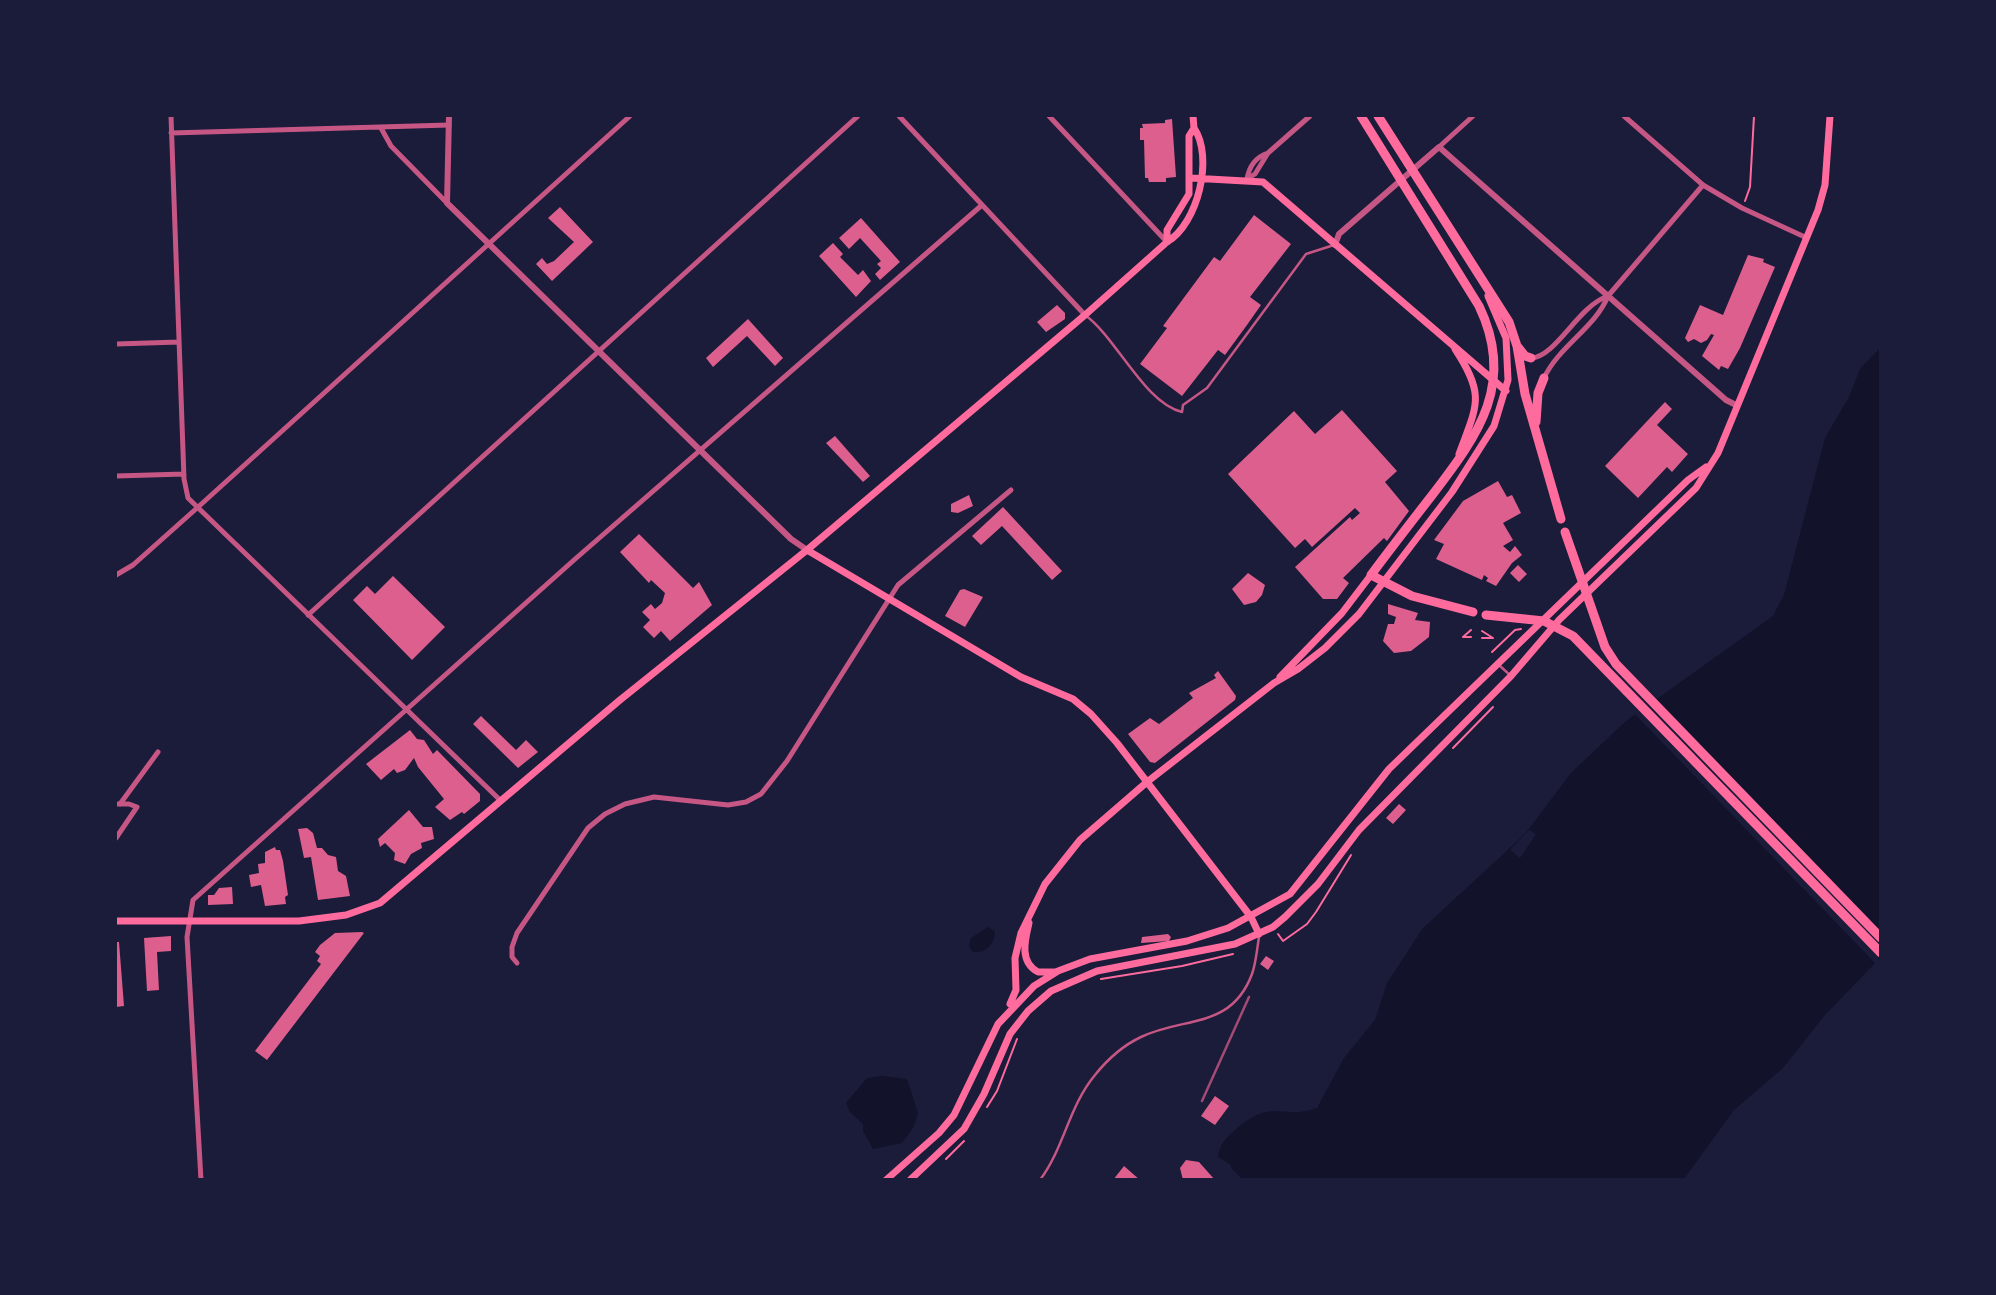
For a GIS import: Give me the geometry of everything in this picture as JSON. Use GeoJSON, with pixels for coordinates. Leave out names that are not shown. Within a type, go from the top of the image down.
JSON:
{"type":"FeatureCollection","features":[{"type":"Feature","properties":{"kind":"highway"},"geometry":{"type":"LineString","coordinates":[[1361,116],[1479,306],[1492,348],[1494,381],[1480,426],[1455,466],[1371,575],[1382,583],[1412,596],[1473,612]]}},
{"type":"Feature","properties":{"kind":"highway"},"geometry":{"type":"LineString","coordinates":[[1378,116],[1509,322],[1517,346],[1525,394],[1561,519]]}},
{"type":"Feature","properties":{"kind":"highway"},"geometry":{"type":"LineString","coordinates":[[1517,346],[1525,356],[1531,358]]}},
{"type":"Feature","properties":{"kind":"highway"},"geometry":{"type":"LineString","coordinates":[[1537,438],[1536,402],[1544,378]]}},
{"type":"Feature","properties":{"kind":"highway"},"geometry":{"type":"LineString","coordinates":[[1565,532],[1605,647],[1616,664],[1881,938]]}},
{"type":"Feature","properties":{"kind":"highway"},"geometry":{"type":"LineString","coordinates":[[1486,615],[1528,619],[1556,626],[1573,636],[1881,953]]}},
{"type":"Feature","properties":{"kind":"main road"},"geometry":{"type":"LineString","coordinates":[[116,921],[299,921],[346,915],[380,903],[500,800],[807,550],[1085,315],[1167,242],[1180,234],[1199,195],[1201,179],[1199,136],[1194,128],[1193,116]]}},
{"type":"Feature","properties":{"kind":"main road"},"geometry":{"type":"LineString","coordinates":[[910,1180],[964,1129],[984,1094],[1010,1034],[1028,1011],[1051,991],[1097,971],[1202,953],[1259,934],[1273,927],[1296,907],[1359,830],[1511,676],[1559,620],[1696,488],[1718,453],[1807,237],[1825,185],[1830,116]]}},
{"type":"Feature","properties":{"kind":"main road"},"geometry":{"type":"LineString","coordinates":[[1167,242],[1167,230],[1186,202],[1191,178],[1189,136],[1194,128]]}},
{"type":"Feature","properties":{"kind":"main road"},"geometry":{"type":"LineString","coordinates":[[1191,178],[1247,179],[1264,183],[1506,391]]}},
{"type":"Feature","properties":{"kind":"main road"},"geometry":{"type":"LineString","coordinates":[[886,1180],[929,1142],[954,1115],[967,1093],[998,1024],[1014,996],[1016,950],[1031,912],[1045,884],[1080,840],[1147,782],[1275,683],[1298,670],[1325,648],[1359,614],[1452,492],[1489,436],[1506,391],[1509,369],[1506,338],[1479,276]]}},
{"type":"Feature","properties":{"kind":"main road"},"geometry":{"type":"LineString","coordinates":[[1452,346],[1471,372],[1476,393],[1474,413],[1455,466]]}},
{"type":"Feature","properties":{"kind":"main road"},"geometry":{"type":"LineString","coordinates":[[1031,912],[1024,949],[1027,963],[1038,972],[1058,971],[1116,952],[1187,941],[1251,917],[1296,888],[1389,769],[1688,480],[1707,467]]}},
{"type":"Feature","properties":{"kind":"main road"},"geometry":{"type":"LineString","coordinates":[[807,550],[1020,677],[1073,699],[1107,730],[1251,917],[1259,934]]}},
{"type":"Feature","properties":{"kind":"main road"},"geometry":{"type":"LineString","coordinates":[[1275,683],[1342,613],[1371,575]]}},
{"type":"Feature","properties":{"kind":"main road"},"geometry":{"type":"LineString","coordinates":[[998,1024],[1028,991],[1058,971]]}},
{"type":"Feature","properties":{"kind":"street"},"geometry":{"type":"LineString","coordinates":[[171,116],[184,474],[188,498],[408,708],[500,800]]}},
{"type":"Feature","properties":{"kind":"street"},"geometry":{"type":"LineString","coordinates":[[446,203],[449,116]]}},
{"type":"Feature","properties":{"kind":"street"},"geometry":{"type":"LineString","coordinates":[[116,575],[133,565],[197,508],[630,116]]}},
{"type":"Feature","properties":{"kind":"street"},"geometry":{"type":"LineString","coordinates":[[308,615],[858,116]]}},
{"type":"Feature","properties":{"kind":"street"},"geometry":{"type":"LineString","coordinates":[[900,116],[1085,315]]}},
{"type":"Feature","properties":{"kind":"street"},"geometry":{"type":"LineString","coordinates":[[1049,116],[1167,242]]}},
{"type":"Feature","properties":{"kind":"street"},"geometry":{"type":"LineString","coordinates":[[1298,116],[1298,126]]}},
{"type":"Feature","properties":{"kind":"street"},"geometry":{"type":"LineString","coordinates":[[1247,179],[1255,161],[1310,116]]}},
{"type":"Feature","properties":{"kind":"street"},"geometry":{"type":"LineString","coordinates":[[1335,245],[1339,234],[1473,116]]}},
{"type":"Feature","properties":{"kind":"street"},"geometry":{"type":"LineString","coordinates":[[1624,116],[1703,185],[1742,208],[1807,237]]}},
{"type":"Feature","properties":{"kind":"street"},"geometry":{"type":"LineString","coordinates":[[172,133],[449,125]]}},
{"type":"Feature","properties":{"kind":"street"},"geometry":{"type":"LineString","coordinates":[[382,128],[391,146],[446,203],[790,539],[807,550]]}},
{"type":"Feature","properties":{"kind":"street"},"geometry":{"type":"LineString","coordinates":[[1440,147],[1726,400],[1736,405]]}},
{"type":"Feature","properties":{"kind":"street"},"geometry":{"type":"LineString","coordinates":[[1544,378],[1560,354],[1602,309],[1608,296],[1703,185]]}},
{"type":"Feature","properties":{"kind":"street"},"geometry":{"type":"LineString","coordinates":[[201,1180],[188,920],[193,900],[216,876],[982,205]]}},
{"type":"Feature","properties":{"kind":"street"},"geometry":{"type":"LineString","coordinates":[[1531,358],[1546,353],[1593,301],[1608,296]]}},
{"type":"Feature","properties":{"kind":"street"},"geometry":{"type":"LineString","coordinates":[[116,344],[179,342]]}},
{"type":"Feature","properties":{"kind":"street"},"geometry":{"type":"LineString","coordinates":[[116,476],[184,474]]}},
{"type":"Feature","properties":{"kind":"street"},"geometry":{"type":"LineString","coordinates":[[517,963],[512,957],[512,947],[517,933],[588,828],[605,814],[625,804],[654,797],[728,805],[746,802],[767,788],[834,688],[898,584],[1011,490]]}},
{"type":"Feature","properties":{"kind":"street"},"geometry":{"type":"LineString","coordinates":[[116,838],[137,807],[118,804],[158,752]]}},
{"type":"Feature","properties":{"kind":"lane"},"geometry":{"type":"LineString","coordinates":[[1085,315],[1099,325],[1126,364],[1171,410],[1182,412],[1183,405],[1207,388],[1306,254],[1335,245]]}},
{"type":"Feature","properties":{"kind":"lane"},"geometry":{"type":"LineString","coordinates":[[1498,663],[1511,676]]}},
{"type":"Feature","properties":{"kind":"lane"},"geometry":{"type":"LineString","coordinates":[[1040,1180],[1049,1168],[1074,1107],[1094,1075],[1122,1048],[1142,1036],[1214,1018],[1231,1005],[1244,992],[1253,972],[1259,934]]}},
{"type":"Feature","properties":{"kind":"path"},"geometry":{"type":"LineString","coordinates":[[1742,208],[1749,187],[1754,116]]}},
{"type":"Feature","properties":{"kind":"path"},"geometry":{"type":"LineString","coordinates":[[1492,652],[1517,629]]}},
{"type":"Feature","properties":{"kind":"path"},"geometry":{"type":"LineString","coordinates":[[1471,630],[1463,637],[1471,637]]}},
{"type":"Feature","properties":{"kind":"path"},"geometry":{"type":"LineString","coordinates":[[1482,631],[1493,638],[1482,638]]}},
{"type":"Feature","properties":{"kind":"shaded area"},"geometry":{"type":"Polygon","coordinates":[[[1880,348],[1880,958],[1825,1015],[1783,1068],[1734,1110],[1684,1179],[1243,1180],[1231,1165],[1218,1157],[1224,1142],[1235,1130],[1259,1114],[1317,1108],[1344,1058],[1375,1020],[1387,983],[1423,928],[1525,834],[1571,773],[1626,721],[1773,616],[1784,595],[1825,438],[1849,397],[1860,369],[1880,348]]]}},
{"type":"Feature","properties":{"kind":"shaded area"},"geometry":{"type":"Polygon","coordinates":[[[988,927],[995,932],[991,944],[985,950],[973,952],[969,946],[971,938],[988,927]]]}},
{"type":"Feature","properties":{"kind":"shaded area"},"geometry":{"type":"Polygon","coordinates":[[[882,1076],[907,1079],[918,1113],[913,1128],[902,1143],[873,1149],[863,1131],[863,1124],[850,1112],[846,1103],[867,1078],[882,1076]]]}},
{"type":"Feature","properties":{"kind":"pier"},"geometry":{"type":"Polygon","coordinates":[[[1655,697],[1880,930],[1878,966],[1633,712],[1655,697]]]}},
{"type":"Feature","properties":{"kind":"pier"},"geometry":{"type":"Polygon","coordinates":[[[1529,830],[1536,834],[1520,858],[1510,850],[1529,830]]]}},
{"type":"Feature","properties":{"kind":"building"},"geometry":{"type":"Polygon","coordinates":[[[1172,119],[1176,177],[1166,178],[1166,182],[1149,182],[1148,178],[1145,178],[1144,140],[1140,140],[1140,128],[1143,128],[1142,124],[1165,123],[1165,120],[1172,119]]]}},
{"type":"Feature","properties":{"kind":"building"},"geometry":{"type":"Polygon","coordinates":[[[560,207],[593,242],[552,281],[536,264],[542,258],[547,264],[554,261],[574,242],[548,218],[560,207]]]}},
{"type":"Feature","properties":{"kind":"building"},"geometry":{"type":"Polygon","coordinates":[[[1254,215],[1291,244],[1250,297],[1261,305],[1247,325],[1225,355],[1218,350],[1182,396],[1140,364],[1167,328],[1163,326],[1214,257],[1220,261],[1254,215]]]}},
{"type":"Feature","properties":{"kind":"building"},"geometry":{"type":"Polygon","coordinates":[[[861,218],[900,262],[880,280],[875,274],[881,268],[877,264],[881,261],[860,238],[849,249],[839,238],[861,218]]]}},
{"type":"Feature","properties":{"kind":"building"},"geometry":{"type":"Polygon","coordinates":[[[833,243],[843,254],[840,257],[858,275],[863,270],[871,281],[856,297],[819,256],[833,243]]]}},
{"type":"Feature","properties":{"kind":"building"},"geometry":{"type":"Polygon","coordinates":[[[1748,255],[1764,259],[1763,262],[1775,267],[1740,348],[1728,369],[1721,366],[1719,370],[1702,356],[1714,335],[1711,334],[1701,343],[1694,339],[1688,342],[1685,338],[1700,305],[1723,315],[1748,255]]]}},
{"type":"Feature","properties":{"kind":"building"},"geometry":{"type":"Polygon","coordinates":[[[1057,305],[1065,313],[1065,319],[1046,332],[1037,322],[1057,305]]]}},
{"type":"Feature","properties":{"kind":"building"},"geometry":{"type":"Polygon","coordinates":[[[748,319],[783,358],[775,366],[747,336],[713,367],[706,358],[748,319]]]}},
{"type":"Feature","properties":{"kind":"building"},"geometry":{"type":"Polygon","coordinates":[[[1665,402],[1672,409],[1657,425],[1688,454],[1672,472],[1667,467],[1638,498],[1605,466],[1665,402]]]}},
{"type":"Feature","properties":{"kind":"building"},"geometry":{"type":"Polygon","coordinates":[[[1342,410],[1397,471],[1385,482],[1409,511],[1387,541],[1384,538],[1343,578],[1349,583],[1337,599],[1323,599],[1295,567],[1350,517],[1352,520],[1360,513],[1355,508],[1312,547],[1305,539],[1295,548],[1228,474],[1294,411],[1315,434],[1342,410]]]}},
{"type":"Feature","properties":{"kind":"building"},"geometry":{"type":"Polygon","coordinates":[[[835,436],[870,476],[863,482],[826,443],[835,436]]]}},
{"type":"Feature","properties":{"kind":"building"},"geometry":{"type":"Polygon","coordinates":[[[1498,481],[1507,497],[1512,495],[1521,513],[1503,523],[1513,540],[1503,546],[1510,552],[1515,546],[1522,555],[1512,563],[1496,586],[1486,581],[1488,578],[1484,575],[1482,580],[1436,559],[1444,544],[1434,540],[1463,501],[1498,481]]]}},
{"type":"Feature","properties":{"kind":"building"},"geometry":{"type":"Polygon","coordinates":[[[969,495],[973,506],[958,513],[951,512],[951,504],[969,495]]]}},
{"type":"Feature","properties":{"kind":"building"},"geometry":{"type":"Polygon","coordinates":[[[1003,507],[1062,571],[1052,580],[1002,526],[981,545],[972,536],[1003,507]]]}},
{"type":"Feature","properties":{"kind":"building"},"geometry":{"type":"Polygon","coordinates":[[[639,534],[693,588],[699,582],[712,605],[670,641],[661,631],[654,638],[643,627],[650,620],[642,612],[651,604],[655,609],[662,603],[665,593],[651,580],[649,583],[620,552],[639,534]]]}},
{"type":"Feature","properties":{"kind":"building"},"geometry":{"type":"Polygon","coordinates":[[[1518,565],[1527,574],[1519,582],[1510,573],[1518,565]]]}},
{"type":"Feature","properties":{"kind":"building"},"geometry":{"type":"Polygon","coordinates":[[[1248,573],[1265,585],[1256,602],[1244,605],[1232,589],[1248,573]]]}},
{"type":"Feature","properties":{"kind":"building"},"geometry":{"type":"Polygon","coordinates":[[[393,576],[445,627],[412,660],[353,600],[367,586],[375,594],[393,576]]]}},
{"type":"Feature","properties":{"kind":"building"},"geometry":{"type":"Polygon","coordinates":[[[964,589],[983,597],[965,627],[945,616],[960,590],[964,589]]]}},
{"type":"Feature","properties":{"kind":"building"},"geometry":{"type":"Polygon","coordinates":[[[1388,604],[1418,613],[1415,620],[1430,622],[1429,637],[1411,651],[1394,653],[1383,641],[1388,624],[1394,624],[1396,617],[1388,614],[1388,604]]]}},
{"type":"Feature","properties":{"kind":"building"},"geometry":{"type":"Polygon","coordinates":[[[1218,671],[1236,696],[1235,700],[1155,763],[1150,762],[1128,734],[1150,718],[1159,724],[1193,698],[1189,693],[1216,678],[1214,675],[1218,671]]]}},
{"type":"Feature","properties":{"kind":"building"},"geometry":{"type":"Polygon","coordinates":[[[481,716],[516,750],[526,740],[538,752],[518,768],[473,724],[481,716]]]}},
{"type":"Feature","properties":{"kind":"building"},"geometry":{"type":"Polygon","coordinates":[[[410,730],[417,739],[424,740],[433,754],[437,750],[480,794],[480,801],[464,814],[462,812],[450,820],[435,807],[444,799],[414,758],[405,770],[397,773],[394,769],[381,780],[366,764],[410,730]]]}},
{"type":"Feature","properties":{"kind":"building"},"geometry":{"type":"Polygon","coordinates":[[[1399,804],[1406,810],[1393,824],[1386,818],[1399,804]]]}},
{"type":"Feature","properties":{"kind":"building"},"geometry":{"type":"Polygon","coordinates":[[[409,810],[423,827],[432,827],[434,839],[421,843],[422,848],[411,854],[405,864],[394,860],[395,853],[385,843],[380,847],[378,839],[409,810]]]}},
{"type":"Feature","properties":{"kind":"building"},"geometry":{"type":"Polygon","coordinates":[[[307,828],[313,833],[317,848],[322,848],[328,855],[336,857],[338,871],[346,876],[350,896],[318,900],[311,857],[304,858],[298,829],[307,828]]]}},
{"type":"Feature","properties":{"kind":"building"},"geometry":{"type":"Polygon","coordinates":[[[275,847],[280,850],[283,861],[288,895],[285,897],[286,904],[265,906],[261,885],[251,887],[249,875],[259,873],[258,864],[265,863],[265,852],[275,847]]]}},
{"type":"Feature","properties":{"kind":"building"},"geometry":{"type":"Polygon","coordinates":[[[232,887],[233,904],[208,905],[208,895],[214,895],[219,888],[232,887]]]}},
{"type":"Feature","properties":{"kind":"building"},"geometry":{"type":"Polygon","coordinates":[[[335,933],[364,933],[267,1060],[255,1051],[321,964],[317,961],[320,956],[315,952],[320,945],[335,933]]]}},
{"type":"Feature","properties":{"kind":"building"},"geometry":{"type":"Polygon","coordinates":[[[1168,934],[1171,937],[1169,941],[1141,943],[1142,937],[1168,934]]]}},
{"type":"Feature","properties":{"kind":"building"},"geometry":{"type":"Polygon","coordinates":[[[171,936],[171,951],[157,952],[159,990],[147,991],[144,938],[171,936]]]}},
{"type":"Feature","properties":{"kind":"building"},"geometry":{"type":"Polygon","coordinates":[[[116,942],[119,942],[124,1006],[116,1007],[116,942]]]}},
{"type":"Feature","properties":{"kind":"building"},"geometry":{"type":"Polygon","coordinates":[[[1266,956],[1274,961],[1268,970],[1260,964],[1266,956]]]}},
{"type":"Feature","properties":{"kind":"building"},"geometry":{"type":"Polygon","coordinates":[[[1215,1096],[1229,1106],[1215,1125],[1201,1116],[1215,1096]]]}},
{"type":"Feature","properties":{"kind":"building"},"geometry":{"type":"Polygon","coordinates":[[[1186,1160],[1199,1162],[1215,1180],[1183,1180],[1180,1168],[1186,1160]]]}},
{"type":"Feature","properties":{"kind":"building"},"geometry":{"type":"Polygon","coordinates":[[[1124,1166],[1140,1180],[1113,1180],[1124,1166]]]}},
{"type":"Feature","properties":{"kind":"railway"},"geometry":{"type":"LineString","coordinates":[[1202,1101],[1249,997]]}}]}
